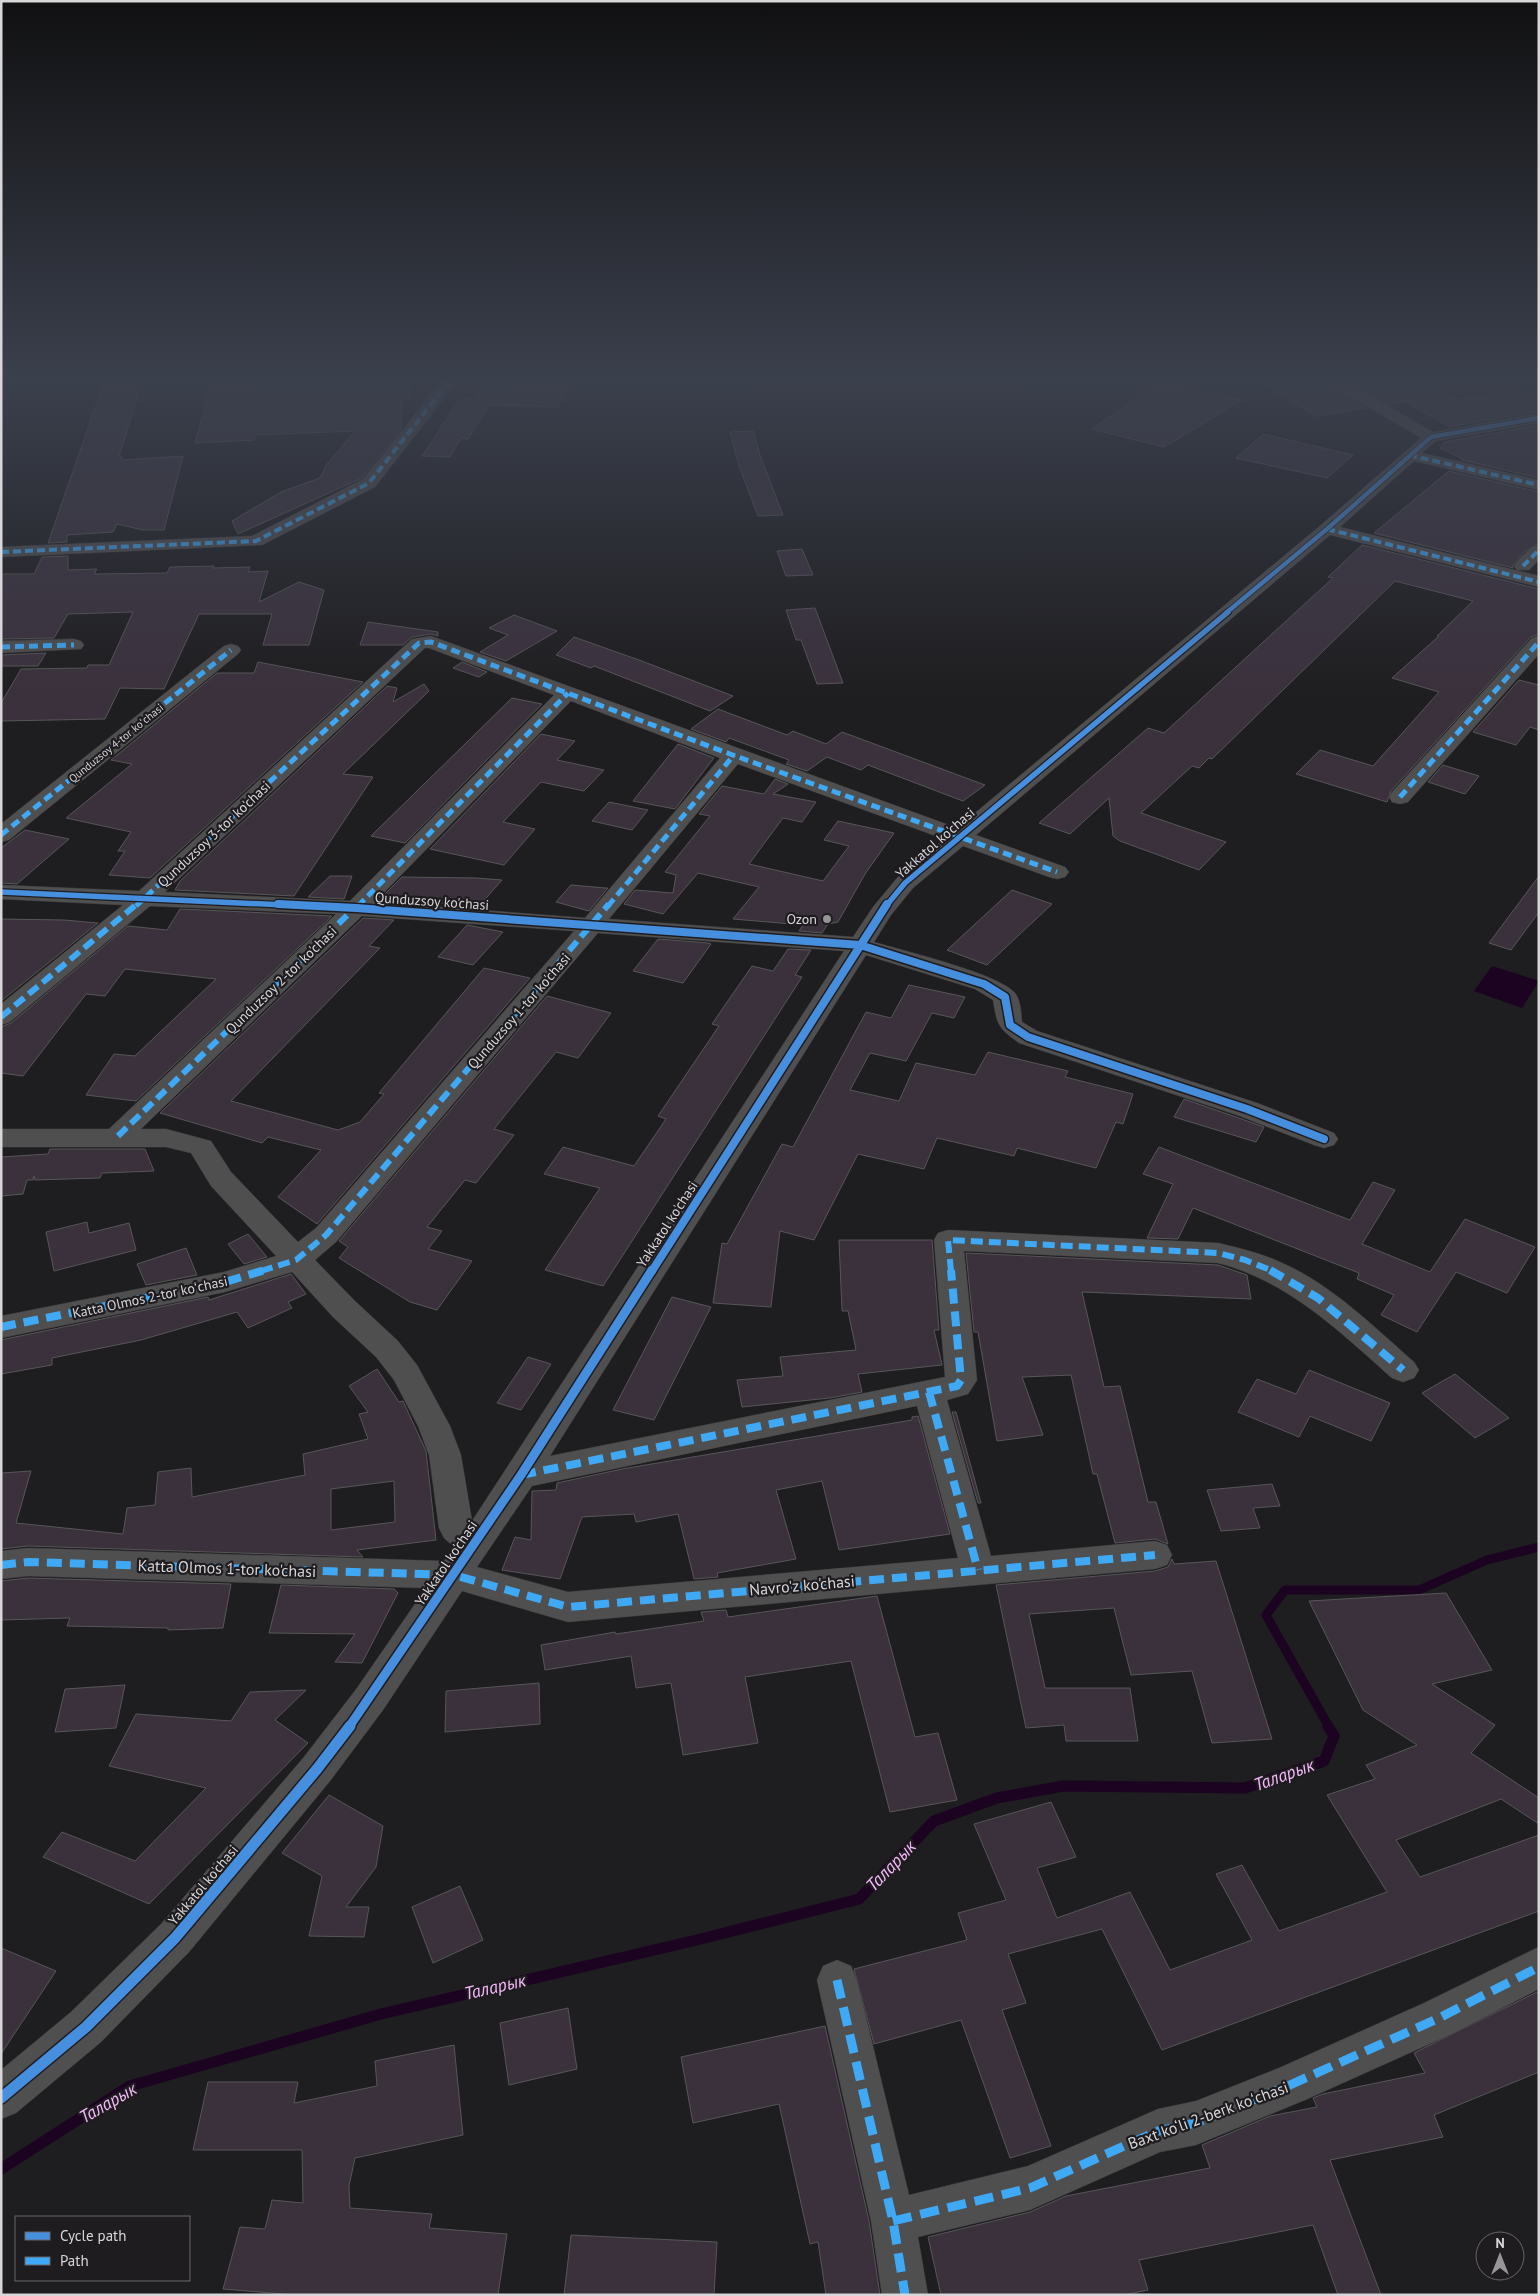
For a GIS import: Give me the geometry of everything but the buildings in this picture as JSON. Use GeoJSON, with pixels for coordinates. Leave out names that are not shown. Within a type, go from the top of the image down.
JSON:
{"type":"FeatureCollection","features":[{"type":"Feature","properties":{"kind":"street"},"geometry":{"type":"LineString","coordinates":[[1,552],[256,541],[363,486]]}},
{"type":"Feature","properties":{"kind":"street","name":"Yakkatol ko'chasi"},"geometry":{"type":"LineString","coordinates":[[1,2098],[73,2039],[175,1938],[317,1769],[370,1699],[521,1475],[881,912],[899,890],[1327,529],[1374,486]]}},
{"type":"Feature","properties":{"kind":"street"},"geometry":{"type":"LineString","coordinates":[[1327,529],[1539,582]]}},
{"type":"Feature","properties":{"kind":"street"},"geometry":{"type":"LineString","coordinates":[[1522,566],[1539,550]]}},
{"type":"Feature","properties":{"kind":"street","name":"Qunduzsoy 3-tor ko'chasi"},"geometry":{"type":"LineString","coordinates":[[1,1017],[145,898],[419,643],[431,642],[568,693]]}},
{"type":"Feature","properties":{"kind":"street"},"geometry":{"type":"LineString","coordinates":[[1400,798],[1539,642]]}},
{"type":"Feature","properties":{"kind":"street"},"geometry":{"type":"LineString","coordinates":[[1,647],[74,645]]}},
{"type":"Feature","properties":{"kind":"street","name":"Qunduzsoy 4-tor koʻchasi"},"geometry":{"type":"LineString","coordinates":[[1,835],[231,650]]}},
{"type":"Feature","properties":{"kind":"street"},"geometry":{"type":"LineString","coordinates":[[568,693],[1057,872]]}},
{"type":"Feature","properties":{"kind":"street","name":"Qunduzsoy 2-tor ko'chasi"},"geometry":{"type":"LineString","coordinates":[[118,1136],[356,908],[568,693]]}},
{"type":"Feature","properties":{"kind":"street","name":"Qunduzsoy 1-tor ko'chasi"},"geometry":{"type":"LineString","coordinates":[[296,1260],[326,1235],[592,926],[734,755]]}},
{"type":"Feature","properties":{"kind":"street","name":"Qunduzsoy ko'chasi"},"geometry":{"type":"LineString","coordinates":[[1,892],[356,908],[860,945],[984,984],[1005,997],[1010,1025],[1028,1037],[1247,1108],[1324,1139]]}},
{"type":"Feature","properties":{"kind":"street"},"geometry":{"type":"LineString","coordinates":[[1,1138],[118,1136],[166,1138],[201,1146],[221,1179],[296,1260],[387,1349],[406,1373],[434,1426],[445,1455],[456,1528],[473,1545]]}},
{"type":"Feature","properties":{"kind":"street"},"geometry":{"type":"LineString","coordinates":[[521,1475],[957,1386],[961,1380],[948,1240],[1218,1253],[1244,1259],[1294,1281],[1318,1297],[1403,1370]]}},
{"type":"Feature","properties":{"kind":"street","name":"Katta Olmos 2-tor koʻchasi"},"geometry":{"type":"LineString","coordinates":[[1,1326],[225,1282],[296,1260]]}},
{"type":"Feature","properties":{"kind":"street"},"geometry":{"type":"LineString","coordinates":[[929,1392],[978,1570]]}},
{"type":"Feature","properties":{"kind":"street","name":"Navro'z ko'chasi"},"geometry":{"type":"LineString","coordinates":[[454,1574],[568,1607],[1155,1555]]}},
{"type":"Feature","properties":{"kind":"street","name":"Katta Olmos 1-tor ko'chasi"},"geometry":{"type":"LineString","coordinates":[[1,1564],[28,1562],[454,1574]]}},
{"type":"Feature","properties":{"kind":"street","name":"Baxt ko‘li 2-berk koʻchasi"},"geometry":{"type":"LineString","coordinates":[[893,2222],[1030,2188],[1158,2131],[1196,2123],[1290,2085],[1439,2018],[1539,1967]]}},
{"type":"Feature","properties":{"kind":"street"},"geometry":{"type":"LineString","coordinates":[[837,1980],[893,2222],[905,2295]]}},
{"type":"Feature","properties":{"kind":"shaded area"},"geometry":{"type":"Polygon","coordinates":[[[1492,966],[1539,981],[1522,1008],[1474,991],[1492,966]]]}},
{"type":"Feature","properties":{"kind":"waterway","name":"Таларык"},"geometry":{"type":"LineString","coordinates":[[1329,1727],[1266,1615],[1285,1590],[1419,1590],[1487,1560],[1539,1547]]}},
{"type":"Feature","properties":{"kind":"waterway","name":"Таларык"},"geometry":{"type":"LineString","coordinates":[[1,2169],[130,2086],[381,2014],[697,1940],[859,1899],[934,1821],[997,1798],[1063,1786],[1245,1788],[1324,1761],[1334,1736],[1328,1726]]}},
{"type":"Feature","properties":{"kind":"marked path"},"geometry":{"type":"LineString","coordinates":[[1,552],[256,541],[363,486]]}},
{"type":"Feature","properties":{"kind":"marked path"},"geometry":{"type":"LineString","coordinates":[[1327,529],[1539,582]]}},
{"type":"Feature","properties":{"kind":"marked path"},"geometry":{"type":"LineString","coordinates":[[1523,566],[1539,550]]}},
{"type":"Feature","properties":{"kind":"marked path"},"geometry":{"type":"LineString","coordinates":[[1,1017],[145,898],[419,643],[431,642],[730,754],[1057,872]]}},
{"type":"Feature","properties":{"kind":"marked path"},"geometry":{"type":"LineString","coordinates":[[1400,797],[1539,642]]}},
{"type":"Feature","properties":{"kind":"marked path"},"geometry":{"type":"LineString","coordinates":[[1,647],[74,645]]}},
{"type":"Feature","properties":{"kind":"marked path"},"geometry":{"type":"LineString","coordinates":[[1,835],[231,650]]}},
{"type":"Feature","properties":{"kind":"marked path"},"geometry":{"type":"LineString","coordinates":[[118,1136],[356,908],[568,693]]}},
{"type":"Feature","properties":{"kind":"marked path"},"geometry":{"type":"LineString","coordinates":[[1,1327],[225,1282],[296,1260],[326,1235],[592,925],[734,755]]}},
{"type":"Feature","properties":{"kind":"marked path"},"geometry":{"type":"LineString","coordinates":[[521,1475],[957,1386],[961,1380],[948,1240],[1218,1253],[1245,1260],[1271,1270],[1318,1298],[1403,1370]]}},
{"type":"Feature","properties":{"kind":"marked path"},"geometry":{"type":"LineString","coordinates":[[929,1392],[978,1570]]}},
{"type":"Feature","properties":{"kind":"marked path"},"geometry":{"type":"LineString","coordinates":[[1,1565],[28,1562],[454,1575],[568,1607],[1155,1555]]}},
{"type":"Feature","properties":{"kind":"marked path"},"geometry":{"type":"LineString","coordinates":[[893,2221],[1030,2188],[1158,2131],[1196,2123],[1290,2085],[1439,2018],[1539,1967]]}},
{"type":"Feature","properties":{"kind":"marked path"},"geometry":{"type":"LineString","coordinates":[[837,1980],[893,2221],[905,2295]]}},
{"type":"Feature","properties":{"kind":"cycle path"},"geometry":{"type":"LineString","coordinates":[[1,2098],[86,2027],[175,1938],[317,1769],[370,1699],[521,1475],[881,912],[905,883],[1327,529],[1375,486]]}},
{"type":"Feature","properties":{"kind":"cycle path"},"geometry":{"type":"LineString","coordinates":[[1,892],[356,908],[860,945],[984,984],[1005,997],[1010,1025],[1028,1037],[1247,1109],[1324,1139]]}},
{"type":"Feature","properties":{"kind":"place","name":"Ozon"},"geometry":{"type":"Point","coordinates":[827,919]}}]}
